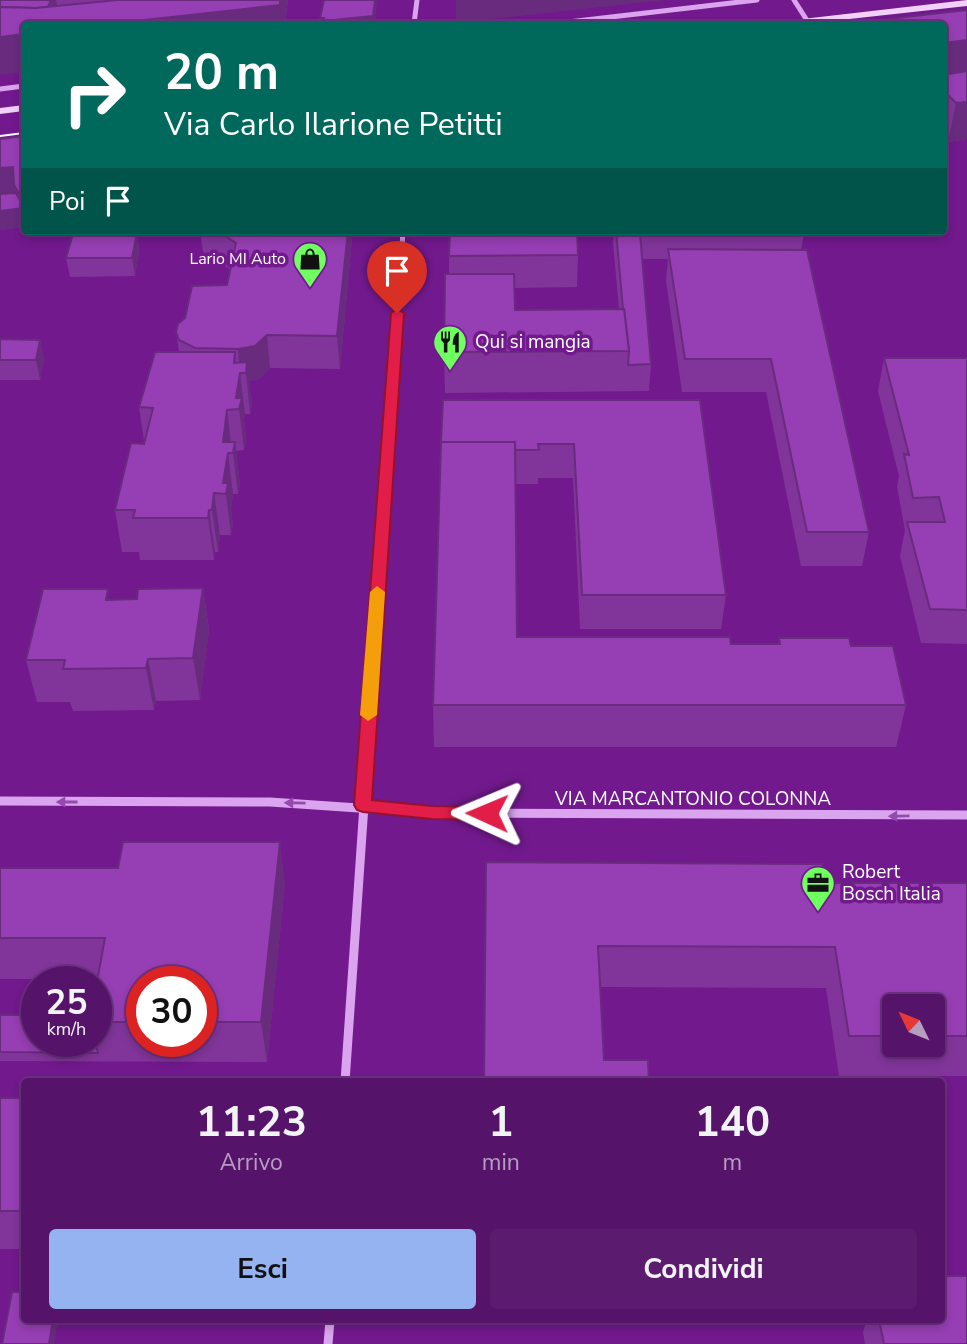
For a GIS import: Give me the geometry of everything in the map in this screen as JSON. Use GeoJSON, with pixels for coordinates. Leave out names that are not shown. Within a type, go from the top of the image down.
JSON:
{"type":"FeatureCollection","features":[{"type":"Feature","properties":{"kind":"main road"},"geometry":{"type":"LineString","coordinates":[[816,21],[967,3]]}},
{"type":"Feature","properties":{"kind":"main road"},"geometry":{"type":"LineString","coordinates":[[0,111],[21,108]]}},
{"type":"Feature","properties":{"kind":"street"},"geometry":{"type":"LineString","coordinates":[[414,21],[417,0]]}},
{"type":"Feature","properties":{"kind":"street"},"geometry":{"type":"LineString","coordinates":[[577,21],[757,0]]}},
{"type":"Feature","properties":{"kind":"street"},"geometry":{"type":"LineString","coordinates":[[794,0],[807,21]]}},
{"type":"Feature","properties":{"kind":"street"},"geometry":{"type":"LineString","coordinates":[[0,89],[21,86]]}},
{"type":"Feature","properties":{"kind":"street"},"geometry":{"type":"LineString","coordinates":[[345,1078],[403,235]]}},
{"type":"Feature","properties":{"kind":"street","name":"VIA MARCANTONIO COLONNA"},"geometry":{"type":"LineString","coordinates":[[0,802],[363,805],[432,813],[967,815]]}},
{"type":"Feature","properties":{"kind":"street"},"geometry":{"type":"LineString","coordinates":[[328,1344],[330,1323]]}},
{"type":"Feature","properties":{"kind":"building"},"geometry":{"type":"Polygon","coordinates":[[[0,0],[51,0],[48,7],[36,8],[0,7],[0,0]]]}},
{"type":"Feature","properties":{"kind":"building"},"geometry":{"type":"Polygon","coordinates":[[[117,0],[280,0],[280,5],[135,21],[21,21],[21,34],[0,37],[0,7],[36,8],[117,0]]]}},
{"type":"Feature","properties":{"kind":"building"},"geometry":{"type":"Polygon","coordinates":[[[324,0],[375,0],[373,16],[324,21],[324,18],[320,18],[324,0]]]}},
{"type":"Feature","properties":{"kind":"building"},"geometry":{"type":"Polygon","coordinates":[[[967,10],[967,40],[947,42],[947,21],[879,20],[967,10]]]}},
{"type":"Feature","properties":{"kind":"building"},"geometry":{"type":"Polygon","coordinates":[[[967,71],[967,102],[956,103],[947,94],[947,74],[967,71]]]}},
{"type":"Feature","properties":{"kind":"building"},"geometry":{"type":"Polygon","coordinates":[[[21,136],[21,197],[14,185],[13,167],[0,168],[0,139],[21,136]]]}},
{"type":"Feature","properties":{"kind":"building"},"geometry":{"type":"Polygon","coordinates":[[[16,193],[21,208],[0,211],[0,194],[16,193]]]}},
{"type":"Feature","properties":{"kind":"building"},"geometry":{"type":"Polygon","coordinates":[[[73,235],[137,235],[132,258],[66,258],[73,235]]]}},
{"type":"Feature","properties":{"kind":"building"},"geometry":{"type":"Polygon","coordinates":[[[223,235],[348,235],[337,336],[267,335],[255,346],[238,349],[195,348],[179,340],[176,332],[178,324],[185,318],[192,286],[227,285],[236,243],[223,235]]]}},
{"type":"Feature","properties":{"kind":"building"},"geometry":{"type":"Polygon","coordinates":[[[450,235],[577,235],[578,255],[449,256],[450,235]]]}},
{"type":"Feature","properties":{"kind":"building"},"geometry":{"type":"Polygon","coordinates":[[[616,235],[640,235],[651,364],[628,365],[629,351],[616,235]]]}},
{"type":"Feature","properties":{"kind":"building"},"geometry":{"type":"Polygon","coordinates":[[[668,249],[807,250],[869,532],[807,532],[771,359],[685,359],[668,249]]]}},
{"type":"Feature","properties":{"kind":"building"},"geometry":{"type":"Polygon","coordinates":[[[445,274],[514,274],[515,310],[624,309],[629,351],[444,352],[445,274]]]}},
{"type":"Feature","properties":{"kind":"building"},"geometry":{"type":"Polygon","coordinates":[[[0,339],[40,340],[36,360],[0,360],[0,339]]]}},
{"type":"Feature","properties":{"kind":"building"},"geometry":{"type":"Polygon","coordinates":[[[155,352],[235,352],[234,363],[247,362],[246,373],[240,373],[236,398],[242,398],[239,409],[227,410],[223,442],[235,442],[233,453],[228,453],[223,483],[228,483],[226,494],[214,493],[208,518],[133,518],[135,510],[115,510],[131,443],[144,444],[153,408],[139,407],[155,352]]]}},
{"type":"Feature","properties":{"kind":"building"},"geometry":{"type":"Polygon","coordinates":[[[884,358],[967,358],[967,610],[930,609],[907,522],[945,522],[939,497],[913,498],[904,454],[909,455],[884,358]]]}},
{"type":"Feature","properties":{"kind":"building"},"geometry":{"type":"Polygon","coordinates":[[[443,400],[700,400],[726,595],[582,595],[574,444],[538,444],[539,450],[515,450],[515,442],[441,442],[443,400]]]}},
{"type":"Feature","properties":{"kind":"building"},"geometry":{"type":"Polygon","coordinates":[[[441,442],[515,442],[517,637],[730,637],[731,644],[780,644],[779,638],[849,638],[851,646],[893,646],[906,705],[433,705],[441,442]]]}},
{"type":"Feature","properties":{"kind":"building"},"geometry":{"type":"Polygon","coordinates":[[[203,588],[193,658],[148,659],[146,668],[63,669],[65,660],[26,660],[43,589],[108,589],[106,600],[137,599],[138,589],[203,588]]]}},
{"type":"Feature","properties":{"kind":"building"},"geometry":{"type":"Polygon","coordinates":[[[123,842],[280,842],[261,1022],[217,1022],[217,966],[126,966],[126,1022],[112,1022],[112,966],[100,966],[105,938],[0,938],[0,868],[118,868],[123,842]]]}},
{"type":"Feature","properties":{"kind":"building"},"geometry":{"type":"Polygon","coordinates":[[[486,862],[822,864],[825,883],[967,883],[967,1036],[945,1036],[945,994],[882,994],[882,1036],[849,1036],[835,947],[598,946],[604,1060],[648,1060],[649,1078],[484,1078],[486,862]]]}},
{"type":"Feature","properties":{"kind":"building"},"geometry":{"type":"Polygon","coordinates":[[[0,1015],[21,1015],[21,1052],[0,1052],[0,1015]]]}},
{"type":"Feature","properties":{"kind":"building"},"geometry":{"type":"Polygon","coordinates":[[[0,1098],[21,1098],[21,1211],[0,1211],[0,1098]]]}},
{"type":"Feature","properties":{"kind":"building"},"geometry":{"type":"Polygon","coordinates":[[[945,1276],[967,1276],[967,1344],[884,1344],[880,1323],[945,1323],[945,1276]]]}},
{"type":"Feature","properties":{"kind":"building"},"geometry":{"type":"Polygon","coordinates":[[[12,1292],[21,1292],[21,1323],[52,1323],[49,1344],[2,1344],[12,1292]]]}},
{"type":"Feature","properties":{"kind":"tram line"},"geometry":{"type":"LineString","coordinates":[[0,136],[21,133]]}},
{"type":"Feature","properties":{"kind":"slow traffic"},"geometry":{"type":"LineString","coordinates":[[368,715],[377,592]]}},
{"type":"Feature","properties":{"kind":"place","name":"Lario MI Auto"},"geometry":{"type":"Point","coordinates":[310,289]}},
{"type":"Feature","properties":{"kind":"place","name":"Qui si mangia"},"geometry":{"type":"Point","coordinates":[450,372]}},
{"type":"Feature","properties":{"kind":"place","name":"Robert Bosch Italia"},"geometry":{"type":"Point","coordinates":[818,913]}},
{"type":"Feature","properties":{"kind":"route"},"geometry":{"type":"LineString","coordinates":[[397,313],[363,805],[432,813],[487,813]]}}]}
